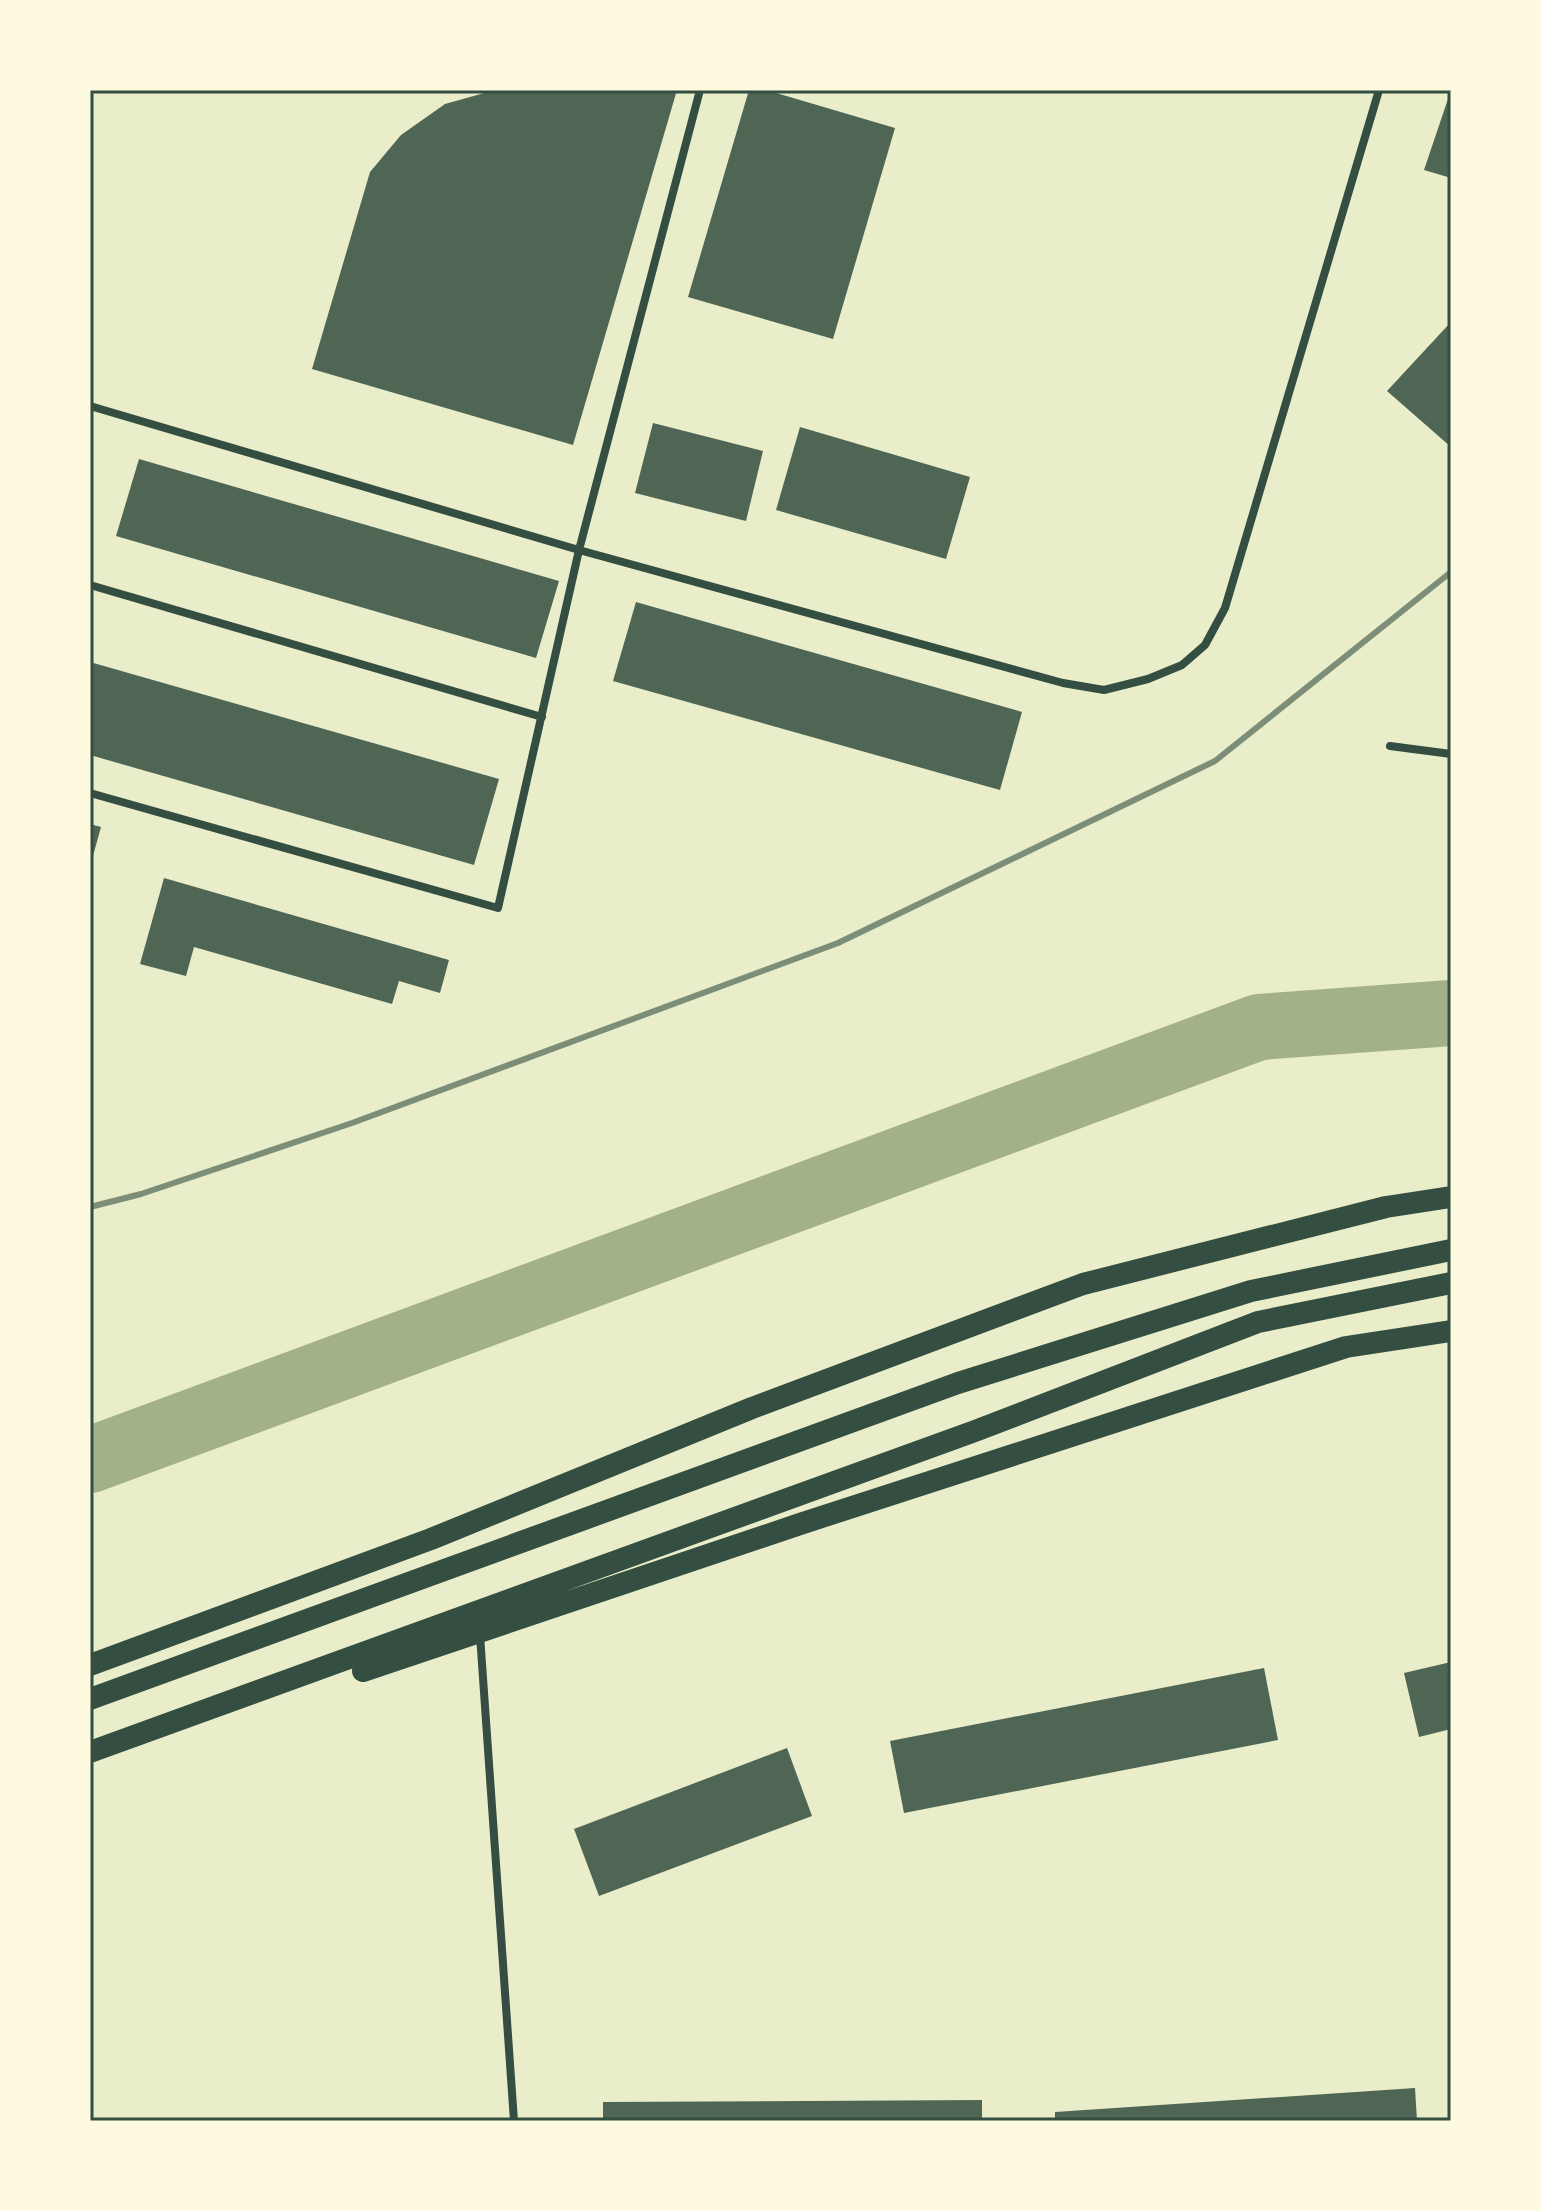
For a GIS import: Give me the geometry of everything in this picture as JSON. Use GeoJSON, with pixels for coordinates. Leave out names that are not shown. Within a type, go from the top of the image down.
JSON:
{"type":"FeatureCollection","features":[{"type":"Feature","properties":{"kind":"highway"},"geometry":{"type":"LineString","coordinates":[[90,1665],[431,1539],[752,1408],[1083,1284],[1386,1207],[1451,1197]]}},
{"type":"Feature","properties":{"kind":"highway"},"geometry":{"type":"LineString","coordinates":[[90,1699],[958,1383],[1251,1291],[1451,1250]]}},
{"type":"Feature","properties":{"kind":"highway"},"geometry":{"type":"LineString","coordinates":[[90,1752],[170,1726],[975,1431],[1258,1322],[1451,1283]]}},
{"type":"Feature","properties":{"kind":"highway"},"geometry":{"type":"LineString","coordinates":[[170,1726],[340,1679],[800,1524],[1346,1347],[1451,1331]]}},
{"type":"Feature","properties":{"kind":"street"},"geometry":{"type":"LineString","coordinates":[[90,793],[498,908],[579,550],[700,90]]}},
{"type":"Feature","properties":{"kind":"street"},"geometry":{"type":"LineString","coordinates":[[90,406],[579,550],[1063,683],[1104,690],[1148,679],[1182,665],[1205,645],[1225,608],[1379,90]]}},
{"type":"Feature","properties":{"kind":"street"},"geometry":{"type":"LineString","coordinates":[[90,585],[542,717]]}},
{"type":"Feature","properties":{"kind":"street"},"geometry":{"type":"LineString","coordinates":[[1390,746],[1451,754]]}},
{"type":"Feature","properties":{"kind":"street"},"geometry":{"type":"LineString","coordinates":[[479,1632],[514,2121]]}},
{"type":"Feature","properties":{"kind":"building"},"geometry":{"type":"Polygon","coordinates":[[[495,90],[677,90],[573,445],[312,369],[370,172],[401,135],[445,104],[495,90]]]}},
{"type":"Feature","properties":{"kind":"building"},"geometry":{"type":"Polygon","coordinates":[[[749,90],[766,90],[895,128],[833,339],[688,297],[749,90]]]}},
{"type":"Feature","properties":{"kind":"building"},"geometry":{"type":"Polygon","coordinates":[[[1451,93],[1451,178],[1424,170],[1451,93]]]}},
{"type":"Feature","properties":{"kind":"building"},"geometry":{"type":"Polygon","coordinates":[[[1451,322],[1451,447],[1387,391],[1451,322]]]}},
{"type":"Feature","properties":{"kind":"building"},"geometry":{"type":"Polygon","coordinates":[[[653,423],[763,451],[746,521],[635,493],[653,423]]]}},
{"type":"Feature","properties":{"kind":"building"},"geometry":{"type":"Polygon","coordinates":[[[800,427],[970,477],[946,559],[776,510],[800,427]]]}},
{"type":"Feature","properties":{"kind":"building"},"geometry":{"type":"Polygon","coordinates":[[[139,459],[559,581],[536,658],[116,536],[139,459]]]}},
{"type":"Feature","properties":{"kind":"building"},"geometry":{"type":"Polygon","coordinates":[[[636,602],[1022,712],[1000,790],[613,681],[636,602]]]}},
{"type":"Feature","properties":{"kind":"building"},"geometry":{"type":"Polygon","coordinates":[[[90,662],[499,779],[474,865],[90,755],[90,662]]]}},
{"type":"Feature","properties":{"kind":"building"},"geometry":{"type":"Polygon","coordinates":[[[90,824],[101,827],[91,863],[90,863],[90,824]]]}},
{"type":"Feature","properties":{"kind":"building"},"geometry":{"type":"Polygon","coordinates":[[[164,878],[449,960],[440,993],[399,981],[392,1004],[194,947],[186,976],[140,964],[164,878]]]}},
{"type":"Feature","properties":{"kind":"building"},"geometry":{"type":"Polygon","coordinates":[[[1451,1662],[1451,1729],[1419,1737],[1404,1673],[1451,1662]]]}},
{"type":"Feature","properties":{"kind":"building"},"geometry":{"type":"Polygon","coordinates":[[[1264,1668],[1278,1740],[904,1813],[890,1741],[1264,1668]]]}},
{"type":"Feature","properties":{"kind":"building"},"geometry":{"type":"Polygon","coordinates":[[[787,1748],[812,1816],[599,1896],[574,1829],[787,1748]]]}},
{"type":"Feature","properties":{"kind":"building"},"geometry":{"type":"Polygon","coordinates":[[[1415,2088],[1417,2121],[1055,2121],[1055,2112],[1415,2088]]]}},
{"type":"Feature","properties":{"kind":"building"},"geometry":{"type":"Polygon","coordinates":[[[982,2100],[982,2121],[603,2121],[603,2102],[982,2100]]]}},
{"type":"Feature","properties":{"kind":"waterway"},"geometry":{"type":"LineString","coordinates":[[90,1460],[1259,1027],[1451,1013]]}},
{"type":"Feature","properties":{"kind":"railway"},"geometry":{"type":"LineString","coordinates":[[90,1207],[141,1194],[352,1123],[838,943],[1215,761],[1451,572]]}}]}
